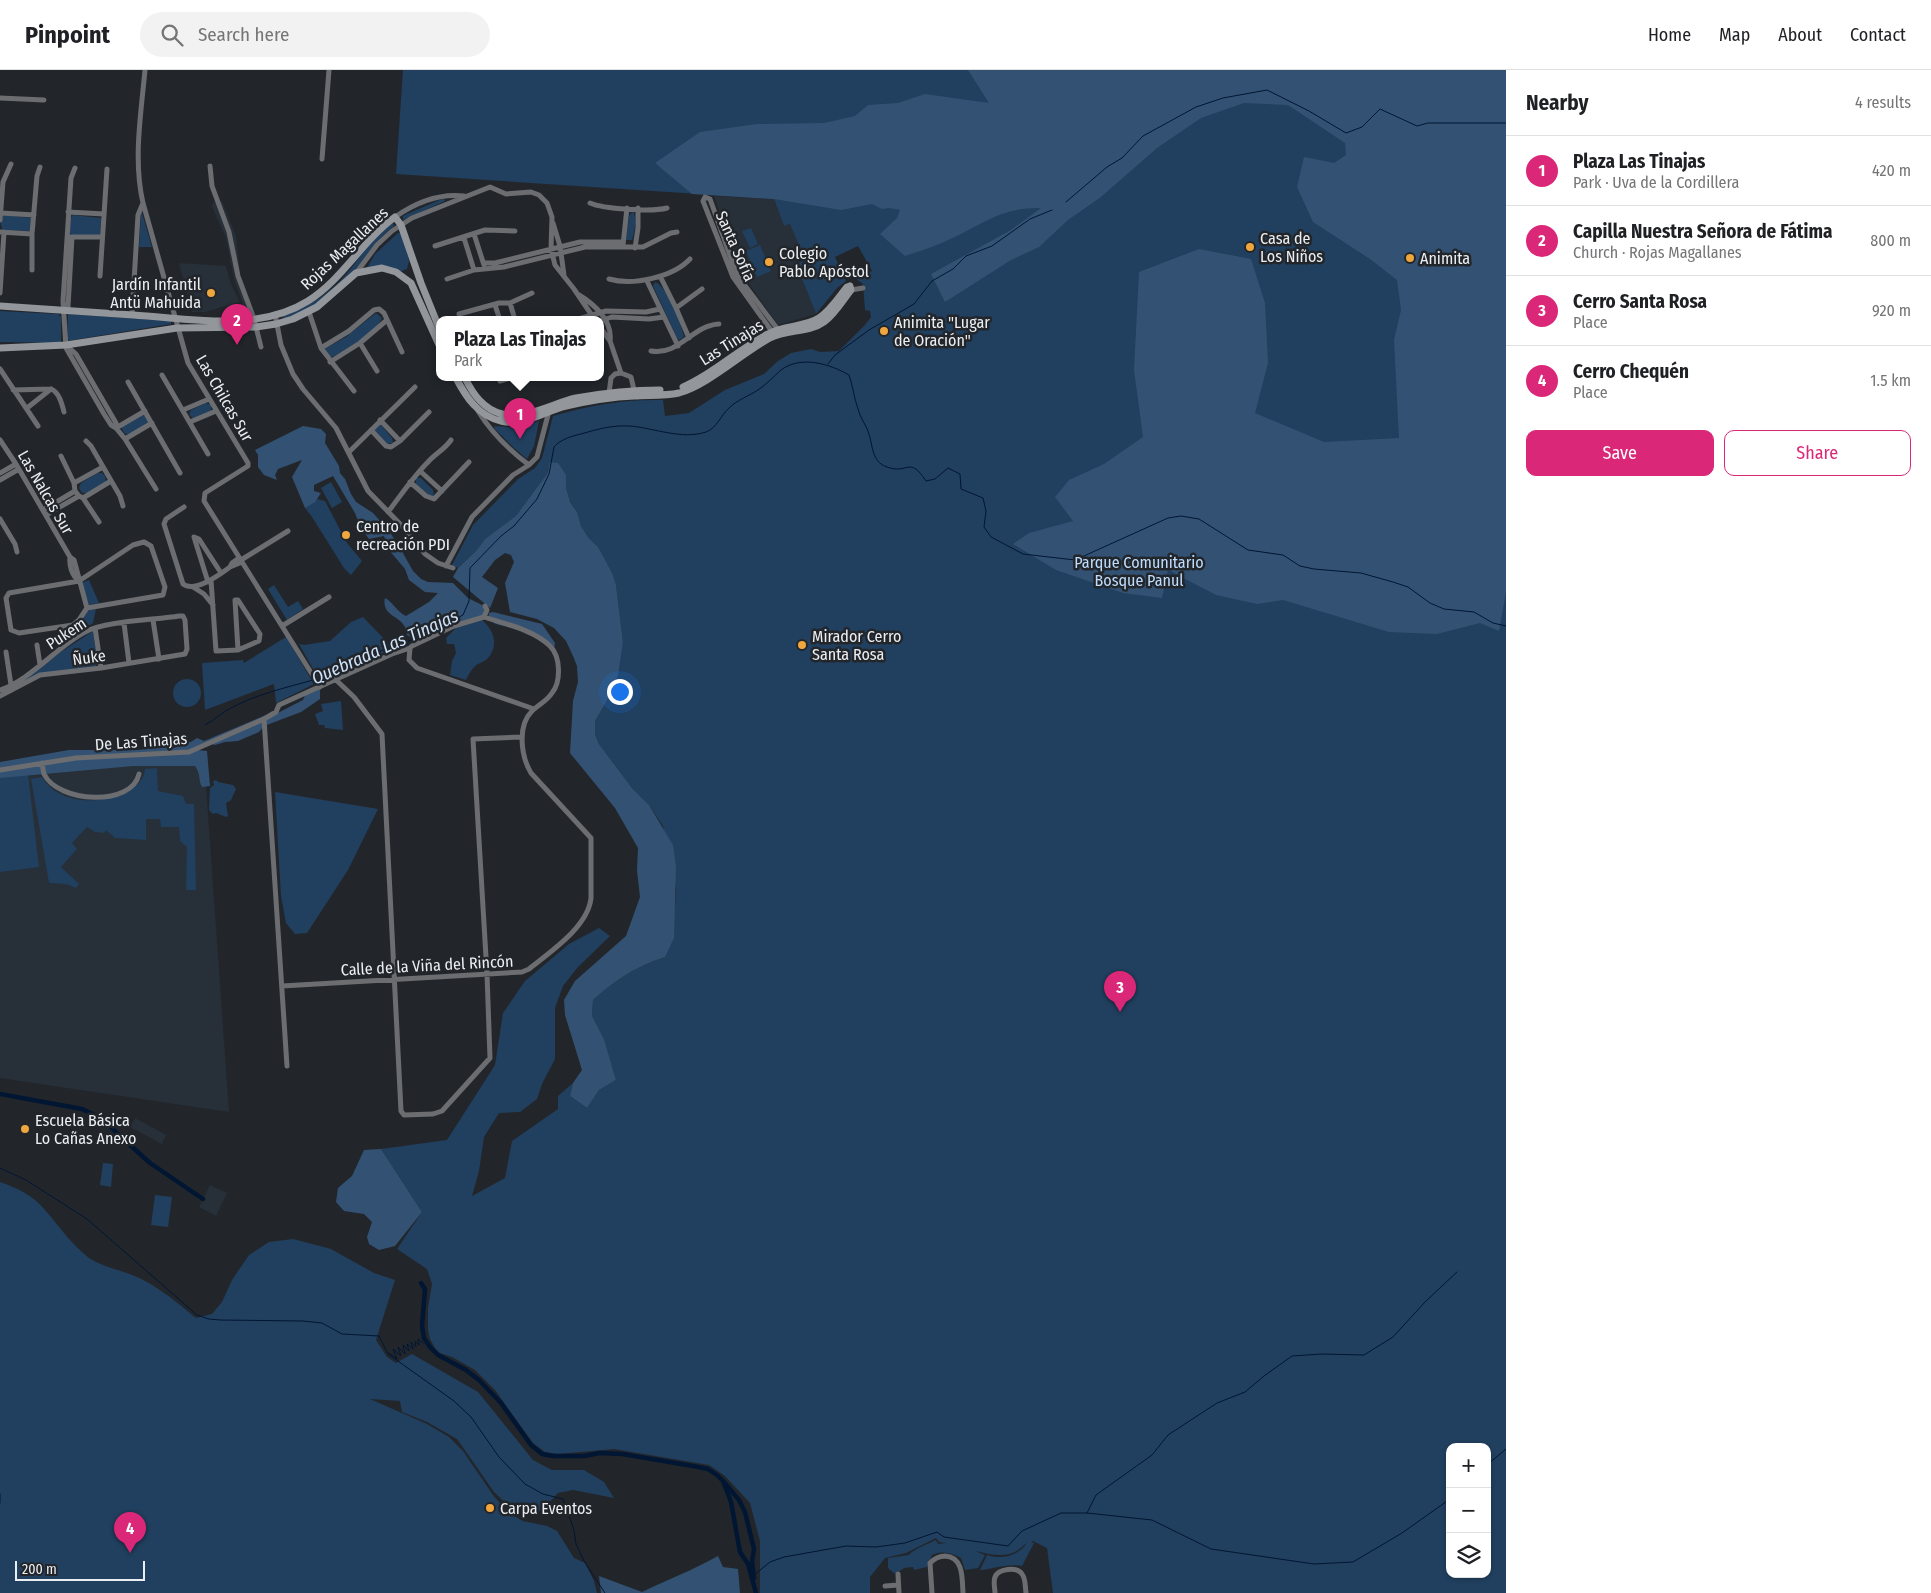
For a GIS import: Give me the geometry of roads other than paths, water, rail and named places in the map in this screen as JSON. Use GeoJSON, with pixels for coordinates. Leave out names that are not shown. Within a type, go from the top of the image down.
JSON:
{"type":"FeatureCollection","features":[{"type":"Feature","properties":{"kind":"street","name":"Las Chilcas Sur"},"geometry":{"type":"LineString","coordinates":[[145,70],[137,159],[143,204],[188,363],[247,460],[248,466],[205,493],[203,499],[320,687]]}},
{"type":"Feature","properties":{"kind":"street"},"geometry":{"type":"LineString","coordinates":[[322,160],[329,70]]}},
{"type":"Feature","properties":{"kind":"street"},"geometry":{"type":"LineString","coordinates":[[0,98],[44,100]]}},
{"type":"Feature","properties":{"kind":"street"},"geometry":{"type":"LineString","coordinates":[[0,220],[3,182],[11,164]]}},
{"type":"Feature","properties":{"kind":"street"},"geometry":{"type":"LineString","coordinates":[[210,166],[212,186],[229,232],[242,292],[254,319],[261,347]]}},
{"type":"Feature","properties":{"kind":"street"},"geometry":{"type":"LineString","coordinates":[[32,270],[32,234],[37,176],[40,167]]}},
{"type":"Feature","properties":{"kind":"street"},"geometry":{"type":"LineString","coordinates":[[75,168],[71,178],[68,212],[68,306],[65,311],[66,345],[104,414],[111,425],[125,439],[156,489]]}},
{"type":"Feature","properties":{"kind":"street"},"geometry":{"type":"LineString","coordinates":[[100,276],[107,169]]}},
{"type":"Feature","properties":{"kind":"street","name":"Rojas Magallanes"},"geometry":{"type":"LineString","coordinates":[[0,348],[66,345],[177,328],[256,327],[293,319],[309,312],[337,292],[356,273],[377,245],[401,225],[412,218],[490,187],[506,194],[527,192],[539,195],[549,206],[552,220]]}},
{"type":"Feature","properties":{"kind":"street","name":"Rojas Magallanes"},"geometry":{"type":"LineString","coordinates":[[0,306],[174,318],[254,319],[299,306],[319,293],[376,232],[412,207],[448,194],[467,196]]}},
{"type":"Feature","properties":{"kind":"street","name":"Santa Sofía"},"geometry":{"type":"LineString","coordinates":[[705,197],[710,199],[737,274],[776,333],[733,278],[703,201],[705,197]]}},
{"type":"Feature","properties":{"kind":"street"},"geometry":{"type":"LineString","coordinates":[[590,203],[596,206],[667,208]]}},
{"type":"Feature","properties":{"kind":"street"},"geometry":{"type":"LineString","coordinates":[[132,315],[138,215],[143,204]]}},
{"type":"Feature","properties":{"kind":"street"},"geometry":{"type":"LineString","coordinates":[[623,245],[627,208]]}},
{"type":"Feature","properties":{"kind":"street"},"geometry":{"type":"LineString","coordinates":[[635,248],[638,208]]}},
{"type":"Feature","properties":{"kind":"street"},"geometry":{"type":"LineString","coordinates":[[68,212],[104,214]]}},
{"type":"Feature","properties":{"kind":"street"},"geometry":{"type":"LineString","coordinates":[[1,213],[34,215]]}},
{"type":"Feature","properties":{"kind":"street"},"geometry":{"type":"LineString","coordinates":[[395,217],[401,225],[413,262],[436,320]]}},
{"type":"Feature","properties":{"kind":"street"},"geometry":{"type":"LineString","coordinates":[[552,220],[560,246],[564,275]]}},
{"type":"Feature","properties":{"kind":"street"},"geometry":{"type":"LineString","coordinates":[[552,220],[551,249],[555,265],[592,316]]}},
{"type":"Feature","properties":{"kind":"street"},"geometry":{"type":"LineString","coordinates":[[435,246],[490,229],[515,231]]}},
{"type":"Feature","properties":{"kind":"street"},"geometry":{"type":"LineString","coordinates":[[0,293],[2,232],[32,234]]}},
{"type":"Feature","properties":{"kind":"street"},"geometry":{"type":"LineString","coordinates":[[447,279],[484,266],[588,240],[635,248],[643,247],[677,232]]}},
{"type":"Feature","properties":{"kind":"street"},"geometry":{"type":"LineString","coordinates":[[474,234],[484,266]]}},
{"type":"Feature","properties":{"kind":"street"},"geometry":{"type":"LineString","coordinates":[[69,237],[102,237]]}},
{"type":"Feature","properties":{"kind":"street"},"geometry":{"type":"LineString","coordinates":[[464,238],[474,270]]}},
{"type":"Feature","properties":{"kind":"street"},"geometry":{"type":"LineString","coordinates":[[484,266],[504,267],[585,247],[623,245]]}},
{"type":"Feature","properties":{"kind":"street"},"geometry":{"type":"LineString","coordinates":[[610,279],[627,282],[647,281],[680,267],[690,259]]}},
{"type":"Feature","properties":{"kind":"street"},"geometry":{"type":"LineString","coordinates":[[356,273],[382,268],[406,274],[413,262]]}},
{"type":"Feature","properties":{"kind":"street"},"geometry":{"type":"LineString","coordinates":[[400,274],[413,286],[436,338]]}},
{"type":"Feature","properties":{"kind":"street"},"geometry":{"type":"LineString","coordinates":[[660,276],[689,338]]}},
{"type":"Feature","properties":{"kind":"street"},"geometry":{"type":"LineString","coordinates":[[647,281],[678,346]]}},
{"type":"Feature","properties":{"kind":"street","name":"Las Tinajas"},"geometry":{"type":"LineString","coordinates":[[550,408],[609,393],[634,390],[666,390],[684,386],[776,333],[817,320],[848,287],[850,286],[851,290]]}},
{"type":"Feature","properties":{"kind":"street"},"geometry":{"type":"LineString","coordinates":[[851,290],[863,288]]}},
{"type":"Feature","properties":{"kind":"street"},"geometry":{"type":"LineString","coordinates":[[676,308],[702,289]]}},
{"type":"Feature","properties":{"kind":"street"},"geometry":{"type":"LineString","coordinates":[[459,314],[510,303],[532,293]]}},
{"type":"Feature","properties":{"kind":"street"},"geometry":{"type":"LineString","coordinates":[[577,294],[590,302],[601,316]]}},
{"type":"Feature","properties":{"kind":"street"},"geometry":{"type":"LineString","coordinates":[[510,303],[515,316]]}},
{"type":"Feature","properties":{"kind":"street"},"geometry":{"type":"LineString","coordinates":[[495,305],[499,316]]}},
{"type":"Feature","properties":{"kind":"street"},"geometry":{"type":"LineString","coordinates":[[596,316],[606,311],[652,312],[660,309]]}},
{"type":"Feature","properties":{"kind":"street"},"geometry":{"type":"LineString","coordinates":[[321,348],[349,331],[374,310],[382,311],[402,352]]}},
{"type":"Feature","properties":{"kind":"street"},"geometry":{"type":"LineString","coordinates":[[309,312],[321,348],[354,391]]}},
{"type":"Feature","properties":{"kind":"street"},"geometry":{"type":"LineString","coordinates":[[275,314],[284,352],[296,380],[331,421],[349,452],[365,486],[425,554],[453,568]]}},
{"type":"Feature","properties":{"kind":"street"},"geometry":{"type":"LineString","coordinates":[[604,320],[612,317],[649,319],[664,317]]}},
{"type":"Feature","properties":{"kind":"street"},"geometry":{"type":"LineString","coordinates":[[330,362],[360,343],[387,320]]}},
{"type":"Feature","properties":{"kind":"street"},"geometry":{"type":"LineString","coordinates":[[604,322],[611,334],[610,341]]}},
{"type":"Feature","properties":{"kind":"street"},"geometry":{"type":"LineString","coordinates":[[651,351],[664,352],[678,346],[706,327],[719,324]]}},
{"type":"Feature","properties":{"kind":"street"},"geometry":{"type":"LineString","coordinates":[[604,333],[610,341],[622,373]]}},
{"type":"Feature","properties":{"kind":"street","name":"Las Tinajas"},"geometry":{"type":"LineString","coordinates":[[550,408],[603,399],[666,395],[684,391],[695,386],[776,333]]}},
{"type":"Feature","properties":{"kind":"street"},"geometry":{"type":"LineString","coordinates":[[360,343],[377,371]]}},
{"type":"Feature","properties":{"kind":"street"},"geometry":{"type":"LineString","coordinates":[[0,370],[38,426]]}},
{"type":"Feature","properties":{"kind":"street"},"geometry":{"type":"LineString","coordinates":[[609,393],[611,378],[615,374],[622,373],[631,377],[634,390]]}},
{"type":"Feature","properties":{"kind":"street"},"geometry":{"type":"LineString","coordinates":[[162,375],[208,454]]}},
{"type":"Feature","properties":{"kind":"street"},"geometry":{"type":"LineString","coordinates":[[458,381],[494,432],[512,452],[529,465]]}},
{"type":"Feature","properties":{"kind":"street"},"geometry":{"type":"LineString","coordinates":[[467,381],[480,401],[502,414],[524,414],[550,408]]}},
{"type":"Feature","properties":{"kind":"street"},"geometry":{"type":"LineString","coordinates":[[128,382],[180,473]]}},
{"type":"Feature","properties":{"kind":"street"},"geometry":{"type":"LineString","coordinates":[[349,452],[415,387]]}},
{"type":"Feature","properties":{"kind":"street"},"geometry":{"type":"LineString","coordinates":[[12,390],[51,388],[55,391],[64,412]]}},
{"type":"Feature","properties":{"kind":"street"},"geometry":{"type":"LineString","coordinates":[[27,408],[51,388]]}},
{"type":"Feature","properties":{"kind":"street"},"geometry":{"type":"LineString","coordinates":[[183,410],[209,399]]}},
{"type":"Feature","properties":{"kind":"street"},"geometry":{"type":"LineString","coordinates":[[477,408],[496,420],[521,422],[550,408]]}},
{"type":"Feature","properties":{"kind":"street"},"geometry":{"type":"LineString","coordinates":[[446,566],[472,517],[513,475],[529,465],[539,452],[550,408]]}},
{"type":"Feature","properties":{"kind":"street"},"geometry":{"type":"LineString","coordinates":[[116,428],[145,411]]}},
{"type":"Feature","properties":{"kind":"street"},"geometry":{"type":"LineString","coordinates":[[190,422],[216,411]]}},
{"type":"Feature","properties":{"kind":"street"},"geometry":{"type":"LineString","coordinates":[[371,430],[386,446],[391,447],[400,441],[429,412]]}},
{"type":"Feature","properties":{"kind":"street"},"geometry":{"type":"LineString","coordinates":[[380,420],[400,441]]}},
{"type":"Feature","properties":{"kind":"street"},"geometry":{"type":"LineString","coordinates":[[494,432],[492,426],[496,420]]}},
{"type":"Feature","properties":{"kind":"street"},"geometry":{"type":"LineString","coordinates":[[125,439],[152,423]]}},
{"type":"Feature","properties":{"kind":"street","name":"Las Nalcas Sur"},"geometry":{"type":"LineString","coordinates":[[0,440],[19,469],[70,558],[69,562],[73,574],[79,581],[87,608]]}},
{"type":"Feature","properties":{"kind":"street"},"geometry":{"type":"LineString","coordinates":[[388,512],[410,482],[451,440]]}},
{"type":"Feature","properties":{"kind":"street"},"geometry":{"type":"LineString","coordinates":[[86,441],[120,496],[122,506]]}},
{"type":"Feature","properties":{"kind":"street"},"geometry":{"type":"LineString","coordinates":[[61,456],[62,462],[79,495],[99,522]]}},
{"type":"Feature","properties":{"kind":"street"},"geometry":{"type":"LineString","coordinates":[[410,482],[430,499],[434,499],[470,462]]}},
{"type":"Feature","properties":{"kind":"street"},"geometry":{"type":"LineString","coordinates":[[0,473],[16,464]]}},
{"type":"Feature","properties":{"kind":"street"},"geometry":{"type":"LineString","coordinates":[[74,483],[103,467]]}},
{"type":"Feature","properties":{"kind":"street"},"geometry":{"type":"LineString","coordinates":[[0,480],[19,469]]}},
{"type":"Feature","properties":{"kind":"street"},"geometry":{"type":"LineString","coordinates":[[420,471],[442,491]]}},
{"type":"Feature","properties":{"kind":"street"},"geometry":{"type":"LineString","coordinates":[[44,513],[111,481]]}},
{"type":"Feature","properties":{"kind":"street"},"geometry":{"type":"LineString","coordinates":[[184,507],[166,519],[164,524],[185,586],[193,586],[210,581],[230,567],[231,564],[241,560],[288,531]]}},
{"type":"Feature","properties":{"kind":"street"},"geometry":{"type":"LineString","coordinates":[[0,519],[15,544],[17,552]]}},
{"type":"Feature","properties":{"kind":"street"},"geometry":{"type":"LineString","coordinates":[[222,573],[199,538],[194,537],[210,581],[216,651],[238,650],[259,641],[261,636],[238,600],[235,600],[238,650]]}},
{"type":"Feature","properties":{"kind":"street"},"geometry":{"type":"LineString","coordinates":[[144,542],[151,546],[165,587],[165,592],[162,596],[87,608],[73,625],[19,633],[11,629],[6,598],[9,593],[79,581],[134,546],[144,542]]}},
{"type":"Feature","properties":{"kind":"street"},"geometry":{"type":"LineString","coordinates":[[193,586],[204,594],[213,606]]}},
{"type":"Feature","properties":{"kind":"street"},"geometry":{"type":"LineString","coordinates":[[282,626],[329,597]]}},
{"type":"Feature","properties":{"kind":"street"},"geometry":{"type":"LineString","coordinates":[[335,679],[354,697],[382,734],[401,1111],[406,1116],[433,1114],[444,1109],[490,1058],[473,740],[522,737],[527,718],[534,709],[550,696],[557,684],[558,665],[551,647],[531,634],[484,617],[487,610],[485,606]]}},
{"type":"Feature","properties":{"kind":"street","name":"Pukem"},"geometry":{"type":"LineString","coordinates":[[0,690],[11,685],[82,634],[95,628],[183,616],[187,649],[185,654]]}},
{"type":"Feature","properties":{"kind":"street","name":"De Las Tinajas"},"geometry":{"type":"LineString","coordinates":[[0,770],[76,758],[189,752],[276,712],[279,705],[335,679],[410,648],[454,626],[484,617]]}},
{"type":"Feature","properties":{"kind":"street"},"geometry":{"type":"LineString","coordinates":[[153,620],[159,659]]}},
{"type":"Feature","properties":{"kind":"street"},"geometry":{"type":"LineString","coordinates":[[124,623],[130,663]]}},
{"type":"Feature","properties":{"kind":"street"},"geometry":{"type":"LineString","coordinates":[[95,628],[101,668]]}},
{"type":"Feature","properties":{"kind":"street"},"geometry":{"type":"LineString","coordinates":[[37,645],[40,665]]}},
{"type":"Feature","properties":{"kind":"street"},"geometry":{"type":"LineString","coordinates":[[410,648],[409,660],[418,668],[534,709]]}},
{"type":"Feature","properties":{"kind":"street"},"geometry":{"type":"LineString","coordinates":[[6,652],[11,685]]}},
{"type":"Feature","properties":{"kind":"street","name":"Ñuke"},"geometry":{"type":"LineString","coordinates":[[0,696],[40,675],[101,668],[185,654]]}},
{"type":"Feature","properties":{"kind":"street"},"geometry":{"type":"LineString","coordinates":[[264,718],[287,1066]]}},
{"type":"Feature","properties":{"kind":"street","name":"Calle de la Viña del Rincón"},"geometry":{"type":"LineString","coordinates":[[282,986],[520,972],[529,969],[571,935],[591,901],[591,838],[531,773],[522,737]]}},
{"type":"Feature","properties":{"kind":"street"},"geometry":{"type":"LineString","coordinates":[[42,763],[45,776],[56,786],[74,795],[90,798],[106,798],[129,788],[138,779],[139,774]]}},
{"type":"Feature","properties":{"kind":"street"},"geometry":{"type":"LineString","coordinates":[[932,1593],[930,1563],[944,1556],[958,1562],[961,1568],[964,1593]]}},
{"type":"Feature","properties":{"kind":"street"},"geometry":{"type":"LineString","coordinates":[[995,1593],[994,1580],[996,1574],[1009,1570],[1018,1570],[1023,1575],[1026,1593]]}},
{"type":"Feature","properties":{"kind":"street"},"geometry":{"type":"LineString","coordinates":[[898,1574],[899,1593]]}},
{"type":"Feature","properties":{"kind":"street"},"geometry":{"type":"LineString","coordinates":[[885,1586],[898,1585]]}},
{"type":"Feature","properties":{"kind":"waterway"},"geometry":{"type":"LineString","coordinates":[[1066,202],[1107,167],[1122,158],[1143,136],[1196,107],[1223,98],[1267,90],[1309,111],[1346,133],[1362,127],[1380,109],[1417,126],[1428,123],[1506,123]]}},
{"type":"Feature","properties":{"kind":"waterway"},"geometry":{"type":"LineString","coordinates":[[828,364],[835,355],[869,330],[914,304],[932,281],[953,269],[966,256],[992,246],[1030,219],[1052,210]]}},
{"type":"Feature","properties":{"kind":"waterway"},"geometry":{"type":"LineString","coordinates":[[316,679],[337,672],[375,653],[417,638],[463,615],[469,601],[470,568],[501,536],[514,526],[537,499],[549,474],[554,447],[560,442],[574,436],[617,426],[639,427],[687,435],[706,432],[713,428],[732,405],[761,388],[781,370],[789,365],[806,362],[833,367],[849,375],[859,412],[868,431],[878,462],[894,469],[912,467],[926,481],[935,479],[948,468],[960,474],[961,489],[983,498],[986,511],[984,527],[991,537],[1023,554],[1075,560],[1168,518],[1181,516],[1199,519],[1248,550],[1283,555],[1300,566],[1361,573],[1393,582],[1408,587],[1430,603],[1444,609],[1474,612],[1493,623],[1506,626]]}},
{"type":"Feature","properties":{"kind":"waterway","name":"Quebrada Las Tinajas"},"geometry":{"type":"LineString","coordinates":[[205,725],[241,703],[313,680]]}},
{"type":"Feature","properties":{"kind":"waterway"},"geometry":{"type":"LineString","coordinates":[[0,1094],[82,1109],[103,1119],[150,1163],[203,1199]]}},
{"type":"Feature","properties":{"kind":"waterway"},"geometry":{"type":"LineString","coordinates":[[0,1168],[26,1180],[87,1219],[197,1315],[220,1320],[322,1323],[342,1334],[379,1336],[388,1354],[454,1401],[471,1417],[499,1457],[525,1484],[543,1494],[563,1499],[574,1530],[576,1544],[584,1561],[605,1593]]}},
{"type":"Feature","properties":{"kind":"waterway"},"geometry":{"type":"LineString","coordinates":[[1087,1513],[1096,1495],[1152,1455],[1168,1435],[1217,1403],[1245,1392],[1292,1356],[1322,1354],[1364,1355],[1393,1337],[1425,1302],[1457,1272]]}},
{"type":"Feature","properties":{"kind":"waterway"},"geometry":{"type":"LineString","coordinates":[[421,1283],[425,1289],[422,1326],[424,1338],[430,1347],[438,1355],[466,1370],[479,1380],[501,1403],[531,1445],[542,1454],[553,1456],[584,1456],[600,1453],[622,1454],[708,1469],[717,1475],[723,1481],[731,1502],[740,1552],[748,1564],[756,1593]]}},
{"type":"Feature","properties":{"kind":"waterway"},"geometry":{"type":"LineString","coordinates":[[389,1353],[397,1359],[393,1349],[401,1356],[398,1347],[405,1354],[403,1345],[409,1351],[407,1344],[413,1349],[411,1342],[416,1347],[415,1341],[419,1345],[418,1339],[423,1343]]}},
{"type":"Feature","properties":{"kind":"waterway"},"geometry":{"type":"LineString","coordinates":[[1491,1462],[1506,1449]]}},
{"type":"Feature","properties":{"kind":"waterway"},"geometry":{"type":"LineString","coordinates":[[724,1482],[739,1500],[745,1512],[754,1549],[752,1562],[754,1578]]}},
{"type":"Feature","properties":{"kind":"waterway"},"geometry":{"type":"LineString","coordinates":[[0,1494],[0,1503]]}},
{"type":"Feature","properties":{"kind":"waterway"},"geometry":{"type":"LineString","coordinates":[[754,1575],[770,1562],[784,1557],[846,1546],[876,1547],[905,1543],[937,1532],[944,1537],[1008,1546],[1022,1531],[1061,1513],[1087,1513],[1152,1520],[1211,1549],[1314,1564],[1353,1562],[1402,1533],[1446,1502]]}},
{"type":"Feature","properties":{"kind":"place","name":"Casa de Los Niños"},"geometry":{"type":"Point","coordinates":[1250,247]}},
{"type":"Feature","properties":{"kind":"place","name":"Animita"},"geometry":{"type":"Point","coordinates":[1410,258]}},
{"type":"Feature","properties":{"kind":"place","name":"Colegio Pablo Apóstol"},"geometry":{"type":"Point","coordinates":[769,262]}},
{"type":"Feature","properties":{"kind":"place","name":"Jardín Infantil Antü Mahuida"},"geometry":{"type":"Point","coordinates":[211,293]}},
{"type":"Feature","properties":{"kind":"place","name":"Animita \"Lugar de Oración\""},"geometry":{"type":"Point","coordinates":[884,331]}},
{"type":"Feature","properties":{"kind":"place","name":"Capilla Nuestra Señora de Fátima"},"geometry":{"type":"Point","coordinates":[237,345]}},
{"type":"Feature","properties":{"kind":"place","name":"Plaza Las Tinajas"},"geometry":{"type":"Point","coordinates":[520,439]}},
{"type":"Feature","properties":{"kind":"place","name":"Centro de recreación PDI"},"geometry":{"type":"Point","coordinates":[346,535]}},
{"type":"Feature","properties":{"kind":"place","name":"Mirador Cerro Santa Rosa"},"geometry":{"type":"Point","coordinates":[802,645]}},
{"type":"Feature","properties":{"kind":"place","name":"Cerro Santa Rosa"},"geometry":{"type":"Point","coordinates":[1120,1012]}},
{"type":"Feature","properties":{"kind":"place","name":"Escuela Básica Lo Cañas Anexo"},"geometry":{"type":"Point","coordinates":[25,1129]}},
{"type":"Feature","properties":{"kind":"place","name":"Carpa Eventos"},"geometry":{"type":"Point","coordinates":[490,1508]}},
{"type":"Feature","properties":{"kind":"place","name":"Cerro Chequén"},"geometry":{"type":"Point","coordinates":[130,1553]}},
{"type":"Feature","properties":{"kind":"park label","name":"Parque Comunitario Bosque Panul"},"geometry":{"type":"Point","coordinates":[1139,571]}}]}
